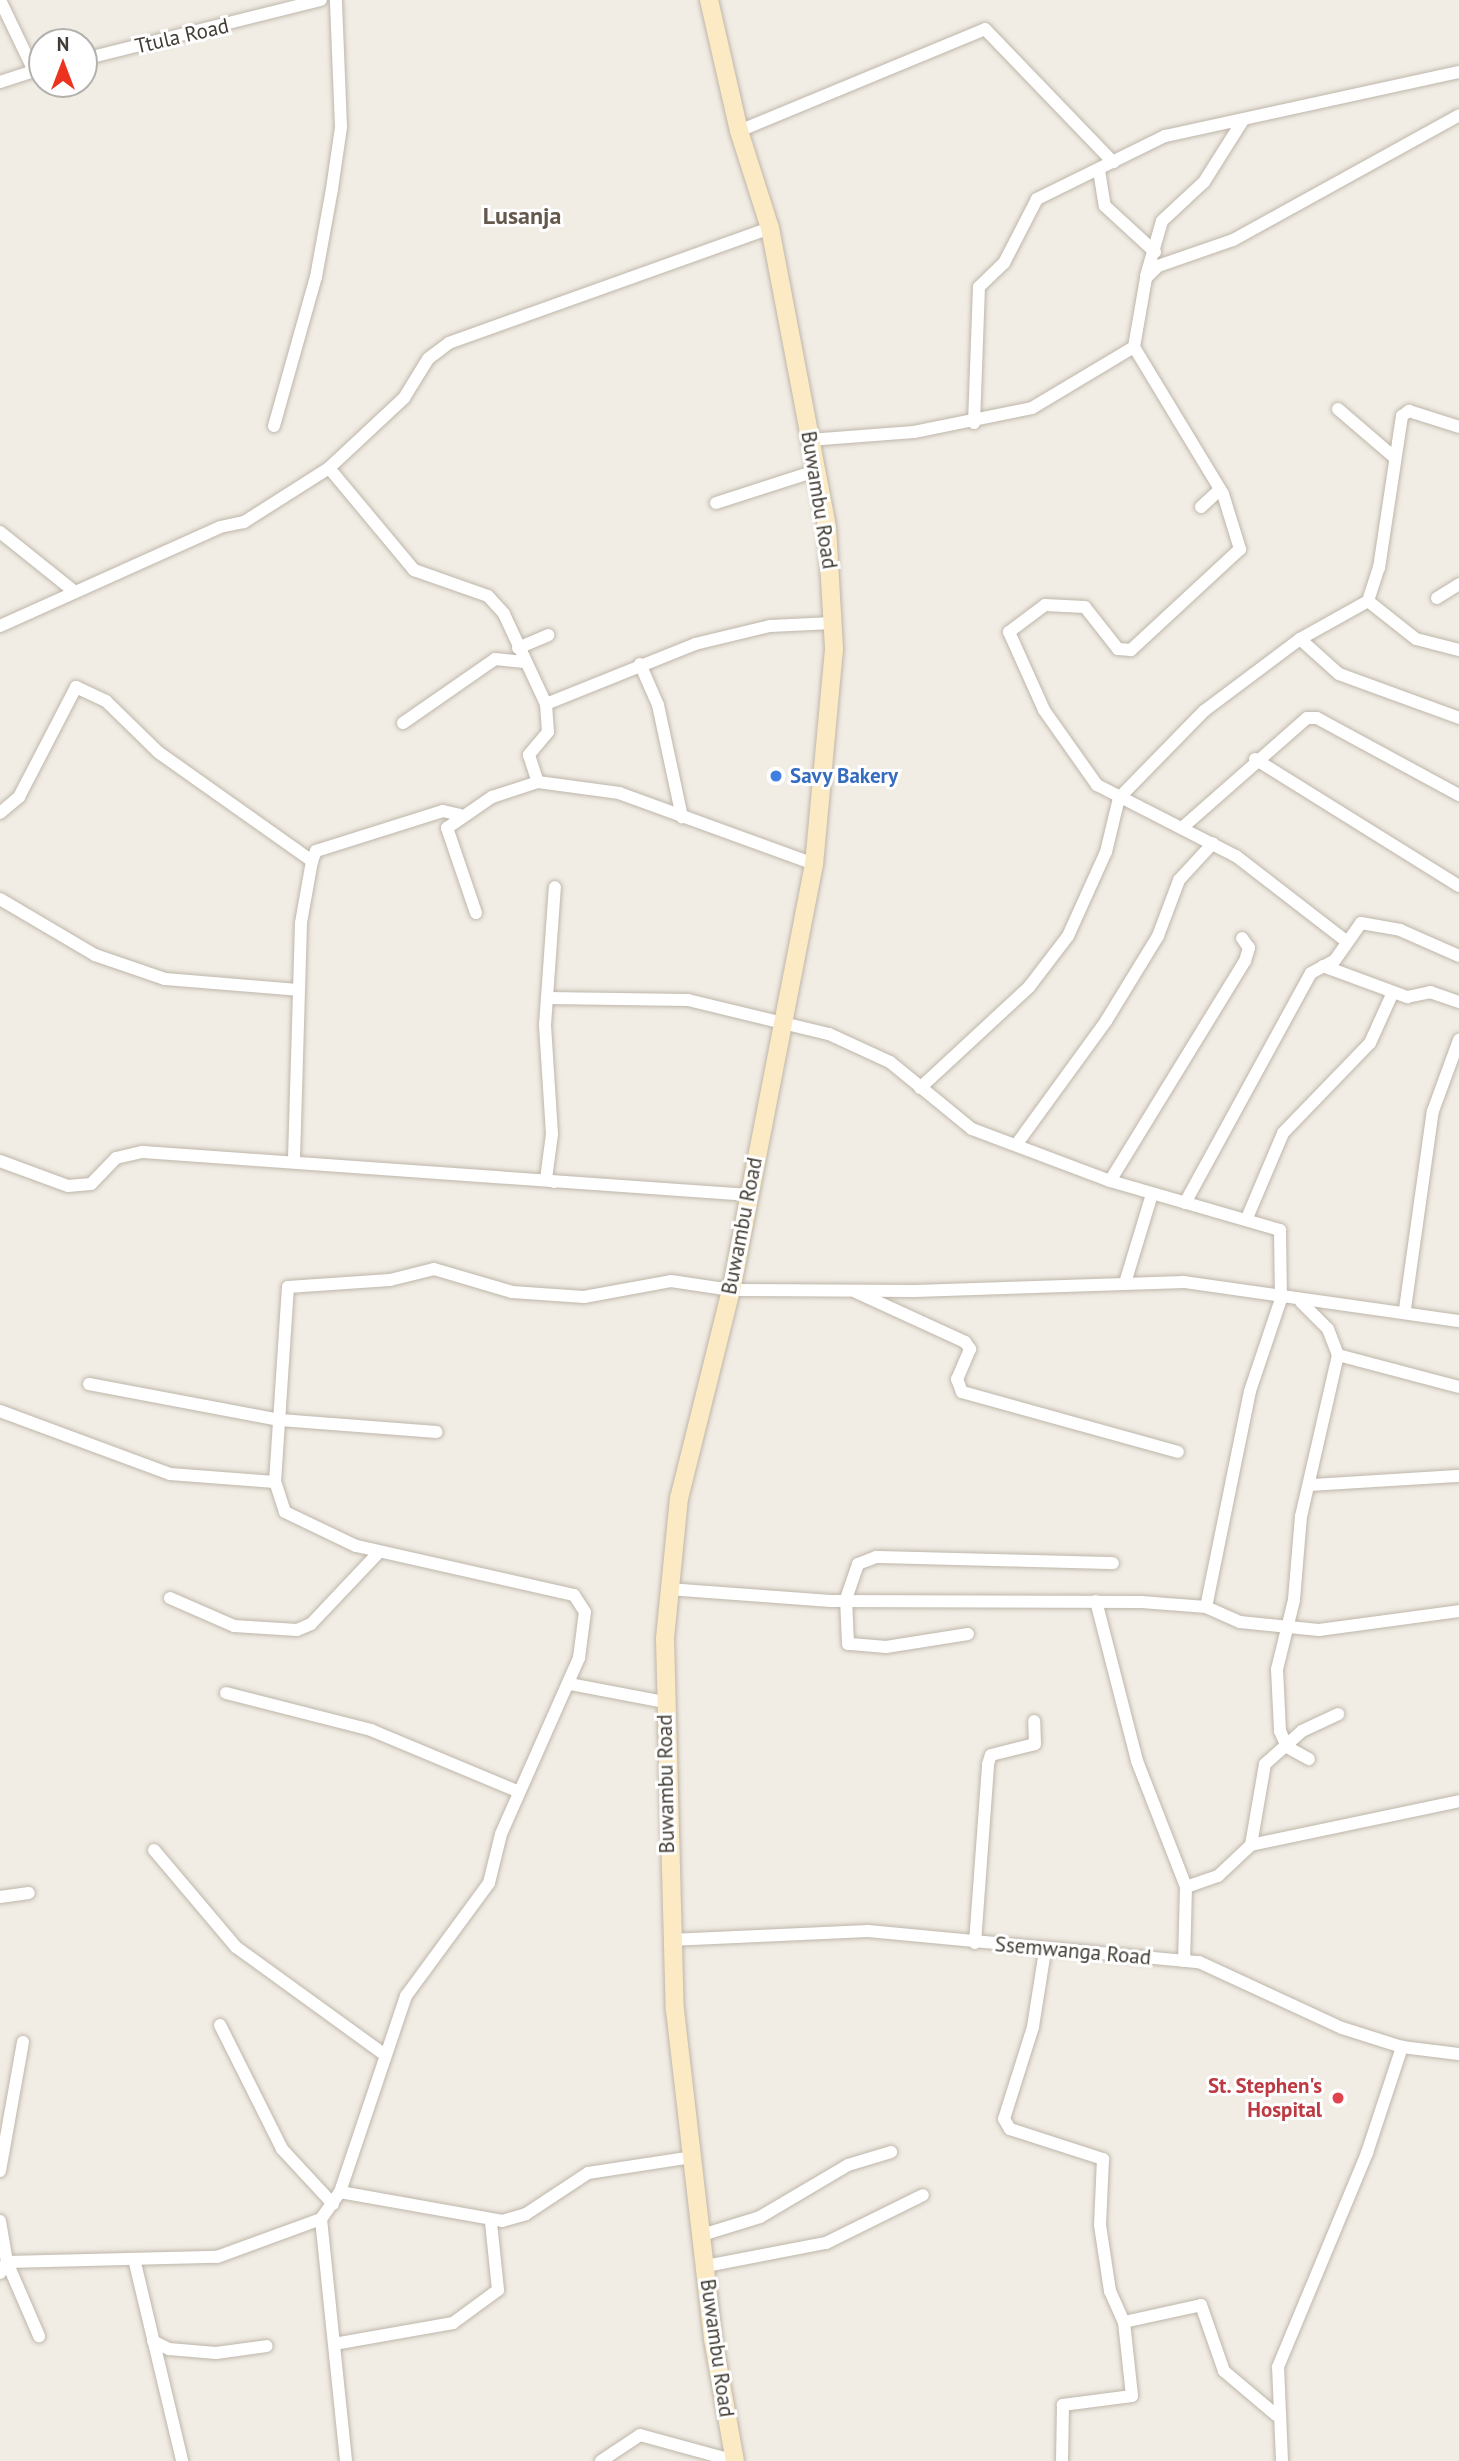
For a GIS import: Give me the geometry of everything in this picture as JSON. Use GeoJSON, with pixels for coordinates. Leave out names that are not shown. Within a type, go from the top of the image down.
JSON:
{"type":"FeatureCollection","features":[{"type":"Feature","properties":{"kind":"street"},"geometry":{"type":"LineString","coordinates":[[0,0],[28,52]]}},
{"type":"Feature","properties":{"kind":"street","name":"Ttula Road"},"geometry":{"type":"LineString","coordinates":[[98,56],[321,0]]}},
{"type":"Feature","properties":{"kind":"street"},"geometry":{"type":"LineString","coordinates":[[274,426],[316,276],[332,189],[341,127],[336,0]]}},
{"type":"Feature","properties":{"kind":"street","name":"Buwambu Road"},"geometry":{"type":"LineString","coordinates":[[709,0],[739,131],[770,228],[827,527],[832,623],[814,864],[780,1026],[731,1290],[688,1449],[668,1589],[664,1702],[670,1940],[692,2157],[735,2461]]}},
{"type":"Feature","properties":{"kind":"street"},"geometry":{"type":"LineString","coordinates":[[739,131],[985,29],[1113,162]]}},
{"type":"Feature","properties":{"kind":"street"},"geometry":{"type":"LineString","coordinates":[[974,423],[979,287],[1004,263],[1037,199],[1165,136],[1459,72]]}},
{"type":"Feature","properties":{"kind":"street"},"geometry":{"type":"LineString","coordinates":[[0,82],[28,73]]}},
{"type":"Feature","properties":{"kind":"street"},"geometry":{"type":"LineString","coordinates":[[1146,278],[1158,267],[1233,240],[1351,180],[1459,115]]}},
{"type":"Feature","properties":{"kind":"street"},"geometry":{"type":"LineString","coordinates":[[1243,120],[1204,182],[1163,221],[1146,278],[1134,347],[1220,489],[1240,549],[1131,650],[1118,649],[1085,607],[1045,605],[1009,628],[1060,736],[1097,785],[1213,843],[1346,941]]}},
{"type":"Feature","properties":{"kind":"street"},"geometry":{"type":"LineString","coordinates":[[1099,170],[1105,206],[1155,252]]}},
{"type":"Feature","properties":{"kind":"street"},"geometry":{"type":"LineString","coordinates":[[0,626],[220,527],[244,523],[329,468],[404,398],[428,359],[449,343],[770,228]]}},
{"type":"Feature","properties":{"kind":"street"},"geometry":{"type":"LineString","coordinates":[[809,440],[974,423],[1032,408],[1134,347]]}},
{"type":"Feature","properties":{"kind":"street"},"geometry":{"type":"LineString","coordinates":[[1338,409],[1395,458]]}},
{"type":"Feature","properties":{"kind":"street"},"geometry":{"type":"LineString","coordinates":[[920,1088],[1029,987],[1068,936],[1106,852],[1119,798],[1204,711],[1300,639],[1368,601],[1379,568],[1395,458],[1405,412],[1459,427]]}},
{"type":"Feature","properties":{"kind":"street"},"geometry":{"type":"LineString","coordinates":[[329,468],[414,570],[488,596],[546,704],[548,732],[529,755],[538,782]]}},
{"type":"Feature","properties":{"kind":"street"},"geometry":{"type":"LineString","coordinates":[[716,503],[815,471]]}},
{"type":"Feature","properties":{"kind":"street"},"geometry":{"type":"LineString","coordinates":[[1201,507],[1220,489]]}},
{"type":"Feature","properties":{"kind":"street"},"geometry":{"type":"LineString","coordinates":[[0,532],[75,592]]}},
{"type":"Feature","properties":{"kind":"street"},"geometry":{"type":"LineString","coordinates":[[1437,598],[1459,584]]}},
{"type":"Feature","properties":{"kind":"street"},"geometry":{"type":"LineString","coordinates":[[1368,601],[1416,639],[1459,650]]}},
{"type":"Feature","properties":{"kind":"street"},"geometry":{"type":"LineString","coordinates":[[546,704],[640,664],[742,631],[832,623]]}},
{"type":"Feature","properties":{"kind":"street"},"geometry":{"type":"LineString","coordinates":[[518,648],[548,635]]}},
{"type":"Feature","properties":{"kind":"street"},"geometry":{"type":"LineString","coordinates":[[1300,639],[1339,674],[1459,718]]}},
{"type":"Feature","properties":{"kind":"street"},"geometry":{"type":"LineString","coordinates":[[403,723],[495,659],[522,662]]}},
{"type":"Feature","properties":{"kind":"street"},"geometry":{"type":"LineString","coordinates":[[640,664],[658,705],[682,817]]}},
{"type":"Feature","properties":{"kind":"street"},"geometry":{"type":"LineString","coordinates":[[0,813],[19,797],[76,687],[107,701],[158,752],[312,861]]}},
{"type":"Feature","properties":{"kind":"street"},"geometry":{"type":"LineString","coordinates":[[1183,827],[1298,722],[1317,718],[1459,795]]}},
{"type":"Feature","properties":{"kind":"street"},"geometry":{"type":"LineString","coordinates":[[1255,759],[1459,886]]}},
{"type":"Feature","properties":{"kind":"street"},"geometry":{"type":"LineString","coordinates":[[476,913],[471,884],[447,842],[447,828],[460,815],[538,782],[618,793],[814,864]]}},
{"type":"Feature","properties":{"kind":"street"},"geometry":{"type":"LineString","coordinates":[[294,1160],[301,923],[316,851],[443,811],[460,815]]}},
{"type":"Feature","properties":{"kind":"street"},"geometry":{"type":"LineString","coordinates":[[1016,1145],[1106,1021],[1158,936],[1179,880],[1213,843]]}},
{"type":"Feature","properties":{"kind":"street"},"geometry":{"type":"LineString","coordinates":[[555,887],[548,998],[552,1134],[546,1179],[555,1182]]}},
{"type":"Feature","properties":{"kind":"street"},"geometry":{"type":"LineString","coordinates":[[0,899],[95,955],[164,979],[298,990]]}},
{"type":"Feature","properties":{"kind":"street"},"geometry":{"type":"LineString","coordinates":[[1185,1203],[1311,973],[1323,967],[1362,923],[1374,921],[1459,956]]}},
{"type":"Feature","properties":{"kind":"street"},"geometry":{"type":"LineString","coordinates":[[1110,1181],[1245,961],[1249,948],[1242,938]]}},
{"type":"Feature","properties":{"kind":"street"},"geometry":{"type":"LineString","coordinates":[[1323,967],[1407,997],[1430,992],[1459,1002]]}},
{"type":"Feature","properties":{"kind":"street"},"geometry":{"type":"LineString","coordinates":[[1247,1218],[1283,1133],[1370,1043],[1393,992]]}},
{"type":"Feature","properties":{"kind":"street"},"geometry":{"type":"LineString","coordinates":[[548,998],[688,1000],[780,1026],[853,1042],[920,1088],[955,1120],[1110,1181],[1247,1218],[1285,1236],[1280,1299],[1250,1391],[1206,1608]]}},
{"type":"Feature","properties":{"kind":"street"},"geometry":{"type":"LineString","coordinates":[[1405,1309],[1433,1111],[1459,1040]]}},
{"type":"Feature","properties":{"kind":"street"},"geometry":{"type":"LineString","coordinates":[[0,1161],[82,1186],[116,1158],[143,1152],[294,1160],[749,1195]]}},
{"type":"Feature","properties":{"kind":"street"},"geometry":{"type":"LineString","coordinates":[[1125,1283],[1152,1194]]}},
{"type":"Feature","properties":{"kind":"street"},"geometry":{"type":"LineString","coordinates":[[4,2267],[135,2263],[235,2252],[321,2219],[340,2192],[384,2054],[413,1982],[489,1883],[519,1792],[569,1684],[585,1612],[573,1595],[379,1552],[294,1518],[279,1502],[275,1482],[288,1287],[300,1283],[361,1283],[434,1269],[545,1295],[584,1297],[671,1281],[731,1290],[853,1291],[1031,1292],[1125,1283],[1203,1284],[1301,1302],[1405,1309],[1459,1321]]}},
{"type":"Feature","properties":{"kind":"street"},"geometry":{"type":"LineString","coordinates":[[853,1291],[969,1345],[957,1379],[962,1392],[1178,1452]]}},
{"type":"Feature","properties":{"kind":"street"},"geometry":{"type":"LineString","coordinates":[[895,1311],[907,1291]]}},
{"type":"Feature","properties":{"kind":"street"},"geometry":{"type":"LineString","coordinates":[[1286,1744],[1277,1669],[1338,1355],[1328,1329],[1301,1302]]}},
{"type":"Feature","properties":{"kind":"street"},"geometry":{"type":"LineString","coordinates":[[1338,1355],[1459,1387]]}},
{"type":"Feature","properties":{"kind":"street"},"geometry":{"type":"LineString","coordinates":[[89,1384],[280,1420],[437,1433]]}},
{"type":"Feature","properties":{"kind":"street"},"geometry":{"type":"LineString","coordinates":[[0,1411],[170,1474],[275,1482]]}},
{"type":"Feature","properties":{"kind":"street"},"geometry":{"type":"LineString","coordinates":[[1311,1485],[1459,1476]]}},
{"type":"Feature","properties":{"kind":"street"},"geometry":{"type":"LineString","coordinates":[[170,1598],[234,1626],[297,1630],[311,1624],[379,1552]]}},
{"type":"Feature","properties":{"kind":"street"},"geometry":{"type":"LineString","coordinates":[[968,1634],[858,1648],[845,1632],[846,1599],[858,1564],[876,1557],[1113,1563]]}},
{"type":"Feature","properties":{"kind":"street"},"geometry":{"type":"LineString","coordinates":[[668,1589],[846,1599],[1096,1601],[1206,1608],[1240,1622],[1286,1629],[1459,1611]]}},
{"type":"Feature","properties":{"kind":"street"},"geometry":{"type":"LineString","coordinates":[[1096,1601],[1137,1761],[1186,1887],[1184,1961]]}},
{"type":"Feature","properties":{"kind":"street"},"geometry":{"type":"LineString","coordinates":[[569,1684],[664,1702]]}},
{"type":"Feature","properties":{"kind":"street"},"geometry":{"type":"LineString","coordinates":[[226,1693],[371,1730],[519,1792]]}},
{"type":"Feature","properties":{"kind":"street"},"geometry":{"type":"LineString","coordinates":[[1251,1845],[1265,1764],[1286,1744],[1338,1714]]}},
{"type":"Feature","properties":{"kind":"street"},"geometry":{"type":"LineString","coordinates":[[975,1943],[988,1764],[991,1755],[1035,1744],[1034,1721]]}},
{"type":"Feature","properties":{"kind":"street"},"geometry":{"type":"LineString","coordinates":[[1286,1744],[1309,1759]]}},
{"type":"Feature","properties":{"kind":"street"},"geometry":{"type":"LineString","coordinates":[[1186,1887],[1218,1876],[1251,1845],[1459,1801]]}},
{"type":"Feature","properties":{"kind":"street"},"geometry":{"type":"LineString","coordinates":[[155,1850],[236,1947],[384,2054]]}},
{"type":"Feature","properties":{"kind":"street"},"geometry":{"type":"LineString","coordinates":[[0,1897],[29,1893]]}},
{"type":"Feature","properties":{"kind":"street","name":"Ssemwanga Road"},"geometry":{"type":"LineString","coordinates":[[670,1940],[835,1931],[1184,1961],[1402,2048],[1459,2054]]}},
{"type":"Feature","properties":{"kind":"street"},"geometry":{"type":"LineString","coordinates":[[1045,1951],[1032,2026],[1004,2119],[1010,2129],[1103,2159],[1100,2225],[1110,2291],[1124,2322],[1132,2396],[1063,2405],[1062,2461]]}},
{"type":"Feature","properties":{"kind":"street"},"geometry":{"type":"LineString","coordinates":[[220,2025],[282,2149],[333,2204]]}},
{"type":"Feature","properties":{"kind":"street"},"geometry":{"type":"LineString","coordinates":[[0,2171],[23,2042]]}},
{"type":"Feature","properties":{"kind":"street"},"geometry":{"type":"LineString","coordinates":[[1282,2461],[1275,2384],[1284,2348],[1367,2153],[1402,2048]]}},
{"type":"Feature","properties":{"kind":"street"},"geometry":{"type":"LineString","coordinates":[[702,2235],[760,2217],[848,2165],[891,2152]]}},
{"type":"Feature","properties":{"kind":"street"},"geometry":{"type":"LineString","coordinates":[[340,2192],[491,2222],[526,2214],[588,2173],[692,2157]]}},
{"type":"Feature","properties":{"kind":"street"},"geometry":{"type":"LineString","coordinates":[[706,2266],[826,2243],[923,2195]]}},
{"type":"Feature","properties":{"kind":"street"},"geometry":{"type":"LineString","coordinates":[[321,2219],[346,2461]]}},
{"type":"Feature","properties":{"kind":"street"},"geometry":{"type":"LineString","coordinates":[[0,2221],[4,2267],[39,2336]]}},
{"type":"Feature","properties":{"kind":"street"},"geometry":{"type":"LineString","coordinates":[[334,2344],[453,2323],[498,2290],[491,2222]]}},
{"type":"Feature","properties":{"kind":"street"},"geometry":{"type":"LineString","coordinates":[[135,2263],[182,2461]]}},
{"type":"Feature","properties":{"kind":"street"},"geometry":{"type":"LineString","coordinates":[[1124,2322],[1201,2305],[1224,2371],[1276,2415]]}},
{"type":"Feature","properties":{"kind":"street"},"geometry":{"type":"LineString","coordinates":[[153,2341],[169,2349],[216,2353],[267,2346]]}},
{"type":"Feature","properties":{"kind":"street"},"geometry":{"type":"LineString","coordinates":[[601,2461],[640,2435],[735,2461]]}},
{"type":"Feature","properties":{"kind":"place","name":"Savy Bakery"},"geometry":{"type":"Point","coordinates":[776,776]}},
{"type":"Feature","properties":{"kind":"place","name":"St. Stephen's Hospital"},"geometry":{"type":"Point","coordinates":[1338,2098]}},
{"type":"Feature","properties":{"kind":"district","name":"Lusanja"},"geometry":{"type":"Point","coordinates":[522,216]}}]}
